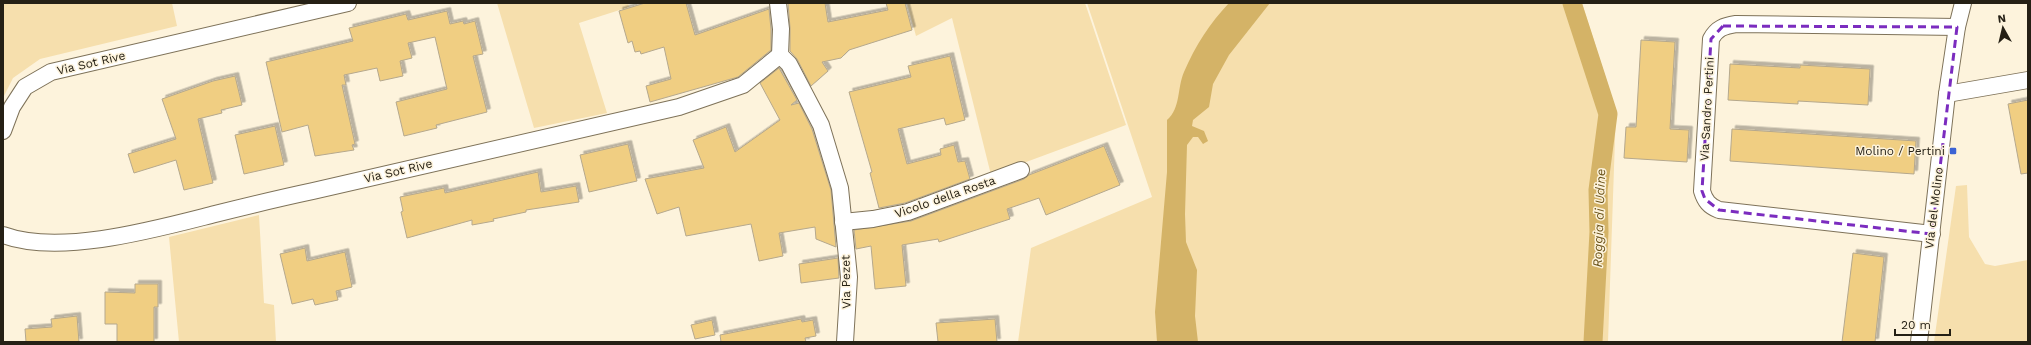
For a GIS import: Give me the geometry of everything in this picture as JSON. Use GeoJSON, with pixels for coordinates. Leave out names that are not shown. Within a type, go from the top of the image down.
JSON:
{"type":"FeatureCollection","features":[{"type":"Feature","properties":{"kind":"street","name":"Via Sot Rive"},"geometry":{"type":"LineString","coordinates":[[3,131],[12,107],[25,87],[51,72],[348,3]]}},
{"type":"Feature","properties":{"kind":"street"},"geometry":{"type":"LineString","coordinates":[[778,3],[781,29],[780,55]]}},
{"type":"Feature","properties":{"kind":"street","name":"Via del Molino"},"geometry":{"type":"LineString","coordinates":[[1919,342],[1948,94],[1957,27],[1963,3]]}},
{"type":"Feature","properties":{"kind":"street","name":"Via Sandro Pertini"},"geometry":{"type":"LineString","coordinates":[[1932,234],[1719,210],[1711,207],[1704,199],[1702,191],[1711,39],[1715,31],[1723,26],[1736,24],[1957,27]]}},
{"type":"Feature","properties":{"kind":"street","name":"Via Sot Rive"},"geometry":{"type":"LineString","coordinates":[[3,235],[13,239],[56,243],[90,240],[168,226],[270,200],[679,107],[743,85],[780,55]]}},
{"type":"Feature","properties":{"kind":"street","name":"Via Pezet"},"geometry":{"type":"LineString","coordinates":[[780,55],[789,64],[822,125],[840,188],[848,276],[845,342]]}},
{"type":"Feature","properties":{"kind":"street"},"geometry":{"type":"LineString","coordinates":[[1948,94],[2028,80]]}},
{"type":"Feature","properties":{"kind":"street","name":"Vicolo della Rosta"},"geometry":{"type":"LineString","coordinates":[[843,222],[873,219],[908,212],[1021,170]]}},
{"type":"Feature","properties":{"kind":"highlighted area"},"geometry":{"type":"Polygon","coordinates":[[[1723,26],[1957,27],[1932,234],[1719,210],[1705,199],[1702,191],[1711,39],[1723,26]]]}},
{"type":"Feature","properties":{"kind":"shaded area"},"geometry":{"type":"Polygon","coordinates":[[[3,3],[172,3],[177,26],[40,59],[13,78],[3,98],[3,3]]]}},
{"type":"Feature","properties":{"kind":"shaded area"},"geometry":{"type":"Polygon","coordinates":[[[497,3],[628,3],[629,7],[579,23],[607,113],[534,128],[497,3]]]}},
{"type":"Feature","properties":{"kind":"shaded area"},"geometry":{"type":"Polygon","coordinates":[[[907,3],[1085,3],[1126,125],[991,175],[952,18],[916,36],[907,3]]]}},
{"type":"Feature","properties":{"kind":"shaded area"},"geometry":{"type":"Polygon","coordinates":[[[1087,3],[1582,3],[1616,110],[1608,342],[1018,342],[1031,248],[1152,197],[1087,3]]]}},
{"type":"Feature","properties":{"kind":"shaded area"},"geometry":{"type":"Polygon","coordinates":[[[1229,3],[1270,3],[1229,55],[1213,84],[1209,107],[1193,120],[1192,126],[1204,131],[1208,141],[1203,144],[1198,137],[1193,137],[1187,145],[1185,214],[1186,242],[1197,270],[1195,316],[1198,342],[1157,342],[1155,312],[1167,172],[1167,120],[1175,110],[1182,78],[1193,53],[1209,27],[1229,3]]]}},
{"type":"Feature","properties":{"kind":"shaded area"},"geometry":{"type":"Polygon","coordinates":[[[1967,185],[1969,237],[1985,264],[1995,266],[2028,260],[2028,342],[1934,342],[1956,186],[1967,185]]]}},
{"type":"Feature","properties":{"kind":"shaded area"},"geometry":{"type":"Polygon","coordinates":[[[259,215],[264,303],[274,305],[276,342],[179,342],[169,237],[259,215]]]}},
{"type":"Feature","properties":{"kind":"building"},"geometry":{"type":"Polygon","coordinates":[[[645,3],[686,3],[695,35],[769,9],[771,50],[738,77],[650,102],[646,86],[671,79],[664,47],[641,54],[640,51],[635,52],[632,41],[628,43],[619,11],[645,3]]]}},
{"type":"Feature","properties":{"kind":"building"},"geometry":{"type":"Polygon","coordinates":[[[788,3],[825,3],[828,22],[888,10],[886,3],[905,3],[912,30],[849,50],[841,58],[822,62],[828,71],[811,86],[797,59],[790,51],[788,3]]]}},
{"type":"Feature","properties":{"kind":"building"},"geometry":{"type":"Polygon","coordinates":[[[447,11],[450,24],[463,21],[464,24],[475,21],[483,54],[473,56],[487,112],[436,125],[437,128],[404,136],[396,102],[447,89],[435,37],[408,43],[412,58],[400,61],[403,76],[380,81],[377,68],[344,75],[346,85],[342,85],[355,144],[352,145],[354,150],[315,156],[308,125],[282,132],[266,62],[353,41],[349,28],[406,14],[408,20],[447,11]]]}},
{"type":"Feature","properties":{"kind":"building"},"geometry":{"type":"Polygon","coordinates":[[[1641,40],[1675,42],[1670,129],[1689,130],[1687,162],[1624,158],[1626,127],[1636,127],[1641,40]]]}},
{"type":"Feature","properties":{"kind":"building"},"geometry":{"type":"Polygon","coordinates":[[[950,56],[965,120],[946,125],[944,118],[898,129],[907,164],[941,155],[940,149],[954,145],[958,162],[965,161],[970,179],[905,203],[879,208],[870,173],[872,172],[849,92],[911,77],[908,66],[950,56]]]}},
{"type":"Feature","properties":{"kind":"building"},"geometry":{"type":"Polygon","coordinates":[[[1730,64],[1800,68],[1800,65],[1870,69],[1868,105],[1798,101],[1798,104],[1728,100],[1730,64]]]}},
{"type":"Feature","properties":{"kind":"building"},"geometry":{"type":"Polygon","coordinates":[[[779,68],[797,100],[791,105],[799,103],[812,129],[831,190],[836,247],[816,239],[815,227],[779,233],[783,256],[759,261],[751,224],[686,236],[679,207],[657,214],[645,179],[704,168],[693,140],[726,127],[735,152],[780,120],[760,83],[779,68]]]}},
{"type":"Feature","properties":{"kind":"building"},"geometry":{"type":"Polygon","coordinates":[[[235,76],[242,105],[221,110],[222,113],[198,119],[213,183],[184,190],[176,160],[134,173],[128,154],[176,139],[162,99],[213,81],[235,76]]]}},
{"type":"Feature","properties":{"kind":"building"},"geometry":{"type":"Polygon","coordinates":[[[2028,100],[2028,173],[2021,174],[2008,104],[2028,100]]]}},
{"type":"Feature","properties":{"kind":"building"},"geometry":{"type":"Polygon","coordinates":[[[275,126],[284,165],[244,174],[235,135],[275,126]]]}},
{"type":"Feature","properties":{"kind":"building"},"geometry":{"type":"Polygon","coordinates":[[[1732,129],[1916,141],[1914,174],[1730,161],[1732,129]]]}},
{"type":"Feature","properties":{"kind":"building"},"geometry":{"type":"Polygon","coordinates":[[[628,144],[637,181],[589,192],[580,155],[628,144]]]}},
{"type":"Feature","properties":{"kind":"building"},"geometry":{"type":"Polygon","coordinates":[[[1104,146],[1120,185],[1046,215],[1039,198],[1007,209],[1010,219],[939,242],[938,239],[902,245],[906,286],[875,289],[871,246],[856,249],[854,230],[911,221],[1024,179],[1029,175],[1104,146]]]}},
{"type":"Feature","properties":{"kind":"building"},"geometry":{"type":"Polygon","coordinates":[[[538,172],[541,192],[576,186],[579,202],[526,210],[526,212],[493,219],[494,221],[472,225],[472,220],[407,238],[401,212],[403,211],[400,197],[444,188],[445,193],[538,172]]]}},
{"type":"Feature","properties":{"kind":"building"},"geometry":{"type":"Polygon","coordinates":[[[305,248],[307,261],[345,252],[352,287],[336,291],[338,300],[315,305],[313,299],[292,304],[280,254],[305,248]]]}},
{"type":"Feature","properties":{"kind":"building"},"geometry":{"type":"Polygon","coordinates":[[[1853,253],[1884,257],[1875,342],[1842,342],[1853,253]]]}},
{"type":"Feature","properties":{"kind":"building"},"geometry":{"type":"Polygon","coordinates":[[[838,258],[839,278],[801,283],[799,264],[838,258]]]}},
{"type":"Feature","properties":{"kind":"building"},"geometry":{"type":"Polygon","coordinates":[[[135,284],[158,284],[158,307],[154,307],[154,342],[117,342],[117,324],[105,324],[105,292],[135,293],[135,284]]]}},
{"type":"Feature","properties":{"kind":"building"},"geometry":{"type":"Polygon","coordinates":[[[77,316],[79,342],[26,342],[25,329],[52,327],[51,319],[77,316]]]}},
{"type":"Feature","properties":{"kind":"building"},"geometry":{"type":"Polygon","coordinates":[[[801,319],[802,322],[813,320],[816,336],[805,338],[806,342],[721,342],[720,335],[801,319]]]}},
{"type":"Feature","properties":{"kind":"building"},"geometry":{"type":"Polygon","coordinates":[[[995,319],[997,342],[938,342],[936,323],[995,319]]]}},
{"type":"Feature","properties":{"kind":"building"},"geometry":{"type":"Polygon","coordinates":[[[712,320],[715,335],[695,339],[691,325],[712,320]]]}},
{"type":"Feature","properties":{"kind":"waterway","name":"Roggia di Udine"},"geometry":{"type":"LineString","coordinates":[[1572,3],[1608,114],[1598,190],[1599,232],[1593,342]]}},
{"type":"Feature","properties":{"kind":"place","name":"Molino / Pertini"},"geometry":{"type":"Point","coordinates":[1953,151]}}]}
